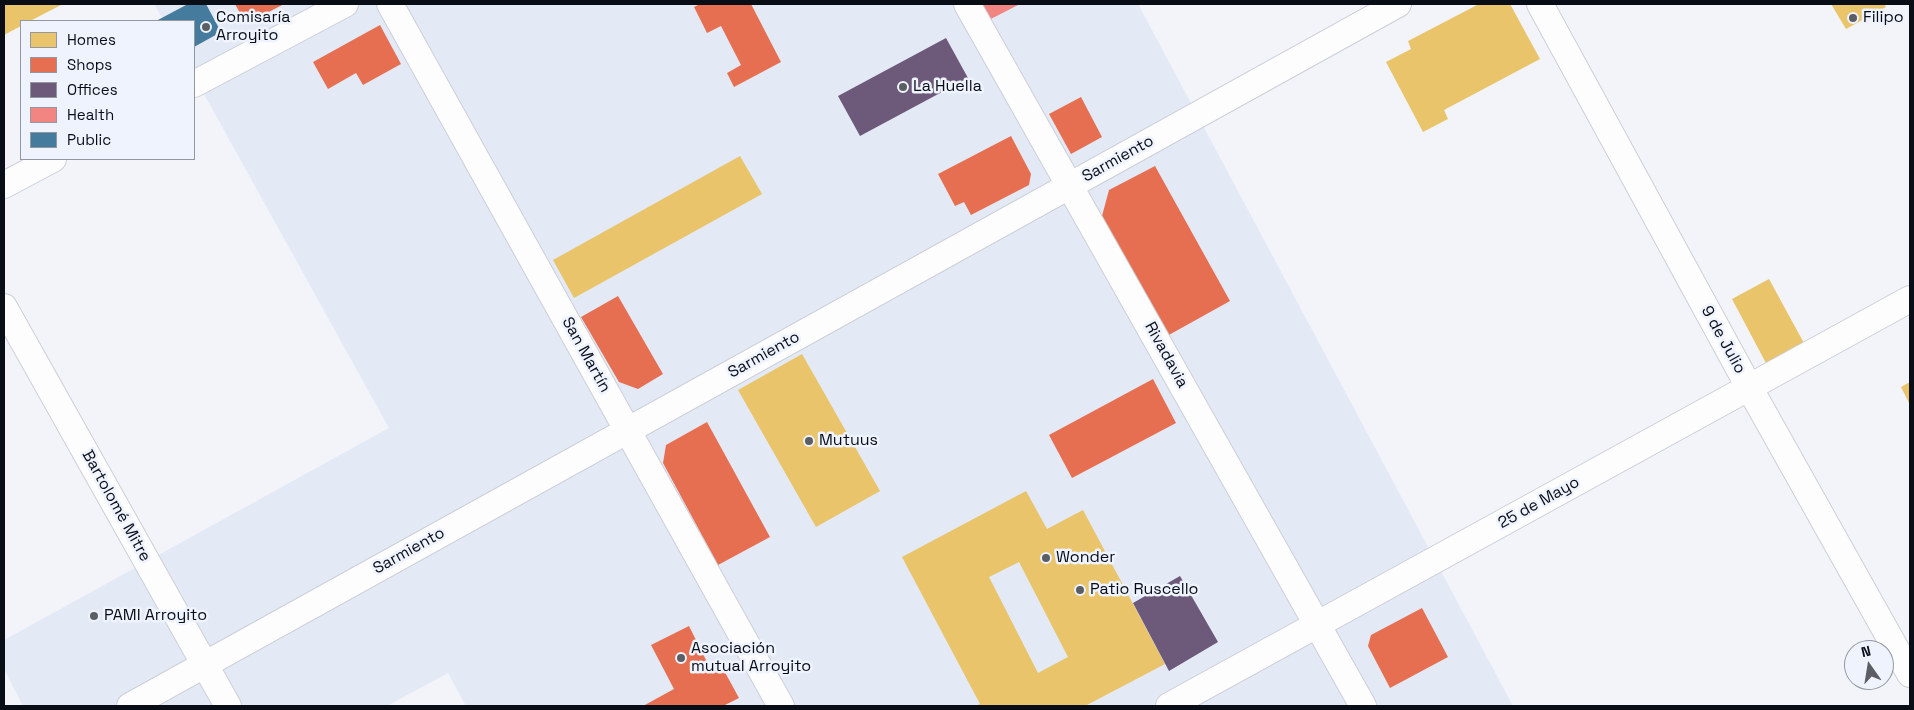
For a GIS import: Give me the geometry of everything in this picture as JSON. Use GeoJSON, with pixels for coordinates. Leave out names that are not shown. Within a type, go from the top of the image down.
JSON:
{"type":"FeatureCollection","features":[{"type":"Feature","properties":{"kind":"street"},"geometry":{"type":"LineString","coordinates":[[195,83],[345,4]]}},
{"type":"Feature","properties":{"kind":"street"},"geometry":{"type":"LineString","coordinates":[[375,4],[382,4]]}},
{"type":"Feature","properties":{"kind":"street","name":"San Martín"},"geometry":{"type":"LineString","coordinates":[[390,4],[781,706]]}},
{"type":"Feature","properties":{"kind":"street","name":"Rivadavia"},"geometry":{"type":"LineString","coordinates":[[967,4],[1363,706]]}},
{"type":"Feature","properties":{"kind":"street","name":"Sarmiento"},"geometry":{"type":"LineString","coordinates":[[130,706],[1398,4]]}},
{"type":"Feature","properties":{"kind":"street","name":"9 de Julio"},"geometry":{"type":"LineString","coordinates":[[1540,4],[1749,387],[1910,674]]}},
{"type":"Feature","properties":{"kind":"street"},"geometry":{"type":"LineString","coordinates":[[4,185],[51,160]]}},
{"type":"Feature","properties":{"kind":"street","name":"25 de Mayo"},"geometry":{"type":"LineString","coordinates":[[1169,706],[1910,299]]}},
{"type":"Feature","properties":{"kind":"street","name":"Bartolomé Mitre"},"geometry":{"type":"LineString","coordinates":[[4,307],[228,706]]}},
{"type":"Feature","properties":{"kind":"shaded area"},"geometry":{"type":"Polygon","coordinates":[[[154,4],[1138,4],[1513,706],[466,706],[448,673],[387,706],[23,706],[4,669],[4,640],[389,428],[195,78],[195,20],[163,20],[154,4]]]}},
{"type":"Feature","properties":{"kind":"building: Homes"},"geometry":{"type":"Polygon","coordinates":[[[4,4],[63,4],[32,20],[20,20],[20,27],[4,35],[4,4]]]}},
{"type":"Feature","properties":{"kind":"building: Homes"},"geometry":{"type":"Polygon","coordinates":[[[1479,4],[1510,4],[1540,59],[1444,110],[1448,119],[1423,132],[1386,62],[1411,49],[1408,41],[1479,4]]]}},
{"type":"Feature","properties":{"kind":"building: Homes","name":"Filipo"},"geometry":{"type":"Polygon","coordinates":[[[1831,4],[1884,4],[1886,7],[1846,29],[1831,4]]]}},
{"type":"Feature","properties":{"kind":"building: Homes"},"geometry":{"type":"Polygon","coordinates":[[[740,156],[762,194],[574,298],[553,260],[740,156]]]}},
{"type":"Feature","properties":{"kind":"building: Homes"},"geometry":{"type":"Polygon","coordinates":[[[1769,279],[1805,345],[1767,365],[1732,299],[1769,279]]]}},
{"type":"Feature","properties":{"kind":"building: Homes","name":"Mutuus"},"geometry":{"type":"Polygon","coordinates":[[[802,354],[880,491],[816,527],[738,390],[802,354]]]}},
{"type":"Feature","properties":{"kind":"building: Homes"},"geometry":{"type":"Polygon","coordinates":[[[1910,382],[1910,405],[1901,387],[1910,382]]]}},
{"type":"Feature","properties":{"kind":"building: Homes","name":"Patio Ruscello"},"geometry":{"type":"Polygon","coordinates":[[[1026,491],[1047,529],[1083,510],[1165,664],[1085,706],[975,706],[980,704],[902,557],[1026,491]],[[1019,562],[989,577],[1038,673],[1068,657],[1019,562]]]}},
{"type":"Feature","properties":{"kind":"building: Shops"},"geometry":{"type":"Polygon","coordinates":[[[235,4],[284,4],[246,24],[235,4]]]}},
{"type":"Feature","properties":{"kind":"building: Shops"},"geometry":{"type":"Polygon","coordinates":[[[700,4],[751,4],[781,62],[734,87],[727,73],[741,65],[721,26],[707,33],[694,7],[700,4]]]}},
{"type":"Feature","properties":{"kind":"building: Shops"},"geometry":{"type":"Polygon","coordinates":[[[380,25],[401,64],[363,85],[356,73],[328,89],[313,62],[380,25]]]}},
{"type":"Feature","properties":{"kind":"building: Shops"},"geometry":{"type":"Polygon","coordinates":[[[1081,97],[1102,137],[1071,154],[1049,114],[1081,97]]]}},
{"type":"Feature","properties":{"kind":"building: Shops"},"geometry":{"type":"Polygon","coordinates":[[[1011,136],[1031,174],[1029,185],[971,215],[964,202],[955,206],[938,174],[1011,136]]]}},
{"type":"Feature","properties":{"kind":"building: Shops"},"geometry":{"type":"Polygon","coordinates":[[[1155,166],[1230,301],[1167,336],[1102,216],[1109,190],[1155,166]]]}},
{"type":"Feature","properties":{"kind":"building: Shops"},"geometry":{"type":"Polygon","coordinates":[[[618,296],[663,374],[638,389],[619,382],[581,317],[618,296]]]}},
{"type":"Feature","properties":{"kind":"building: Shops"},"geometry":{"type":"Polygon","coordinates":[[[1153,379],[1176,423],[1072,478],[1049,435],[1153,379]]]}},
{"type":"Feature","properties":{"kind":"building: Shops"},"geometry":{"type":"Polygon","coordinates":[[[707,422],[770,537],[718,565],[663,463],[666,445],[707,422]]]}},
{"type":"Feature","properties":{"kind":"building: Shops"},"geometry":{"type":"Polygon","coordinates":[[[1422,608],[1448,657],[1390,688],[1368,646],[1371,635],[1422,608]]]}},
{"type":"Feature","properties":{"kind":"building: Shops"},"geometry":{"type":"Polygon","coordinates":[[[689,626],[711,670],[721,665],[739,698],[723,706],[643,706],[674,689],[651,645],[689,626]]]}},
{"type":"Feature","properties":{"kind":"building: Offices","name":"La Huella"},"geometry":{"type":"Polygon","coordinates":[[[946,38],[968,78],[860,136],[838,96],[946,38]]]}},
{"type":"Feature","properties":{"kind":"building: Offices"},"geometry":{"type":"Polygon","coordinates":[[[1180,576],[1218,642],[1169,671],[1133,603],[1180,576]]]}},
{"type":"Feature","properties":{"kind":"building: Health"},"geometry":{"type":"Polygon","coordinates":[[[975,4],[1020,4],[985,22],[975,4]]]}},
{"type":"Feature","properties":{"kind":"building: Public","name":"Comisaría Arroyito"},"geometry":{"type":"Polygon","coordinates":[[[188,4],[206,4],[221,32],[195,46],[195,20],[158,20],[188,4]]]}},
{"type":"Feature","properties":{"kind":"place","name":"Filipo"},"geometry":{"type":"Point","coordinates":[1853,18]}},
{"type":"Feature","properties":{"kind":"place","name":"Comisaría Arroyito"},"geometry":{"type":"Point","coordinates":[206,27]}},
{"type":"Feature","properties":{"kind":"place","name":"La Huella"},"geometry":{"type":"Point","coordinates":[903,87]}},
{"type":"Feature","properties":{"kind":"place","name":"Mutuus"},"geometry":{"type":"Point","coordinates":[809,441]}},
{"type":"Feature","properties":{"kind":"place","name":"Wonder"},"geometry":{"type":"Point","coordinates":[1046,558]}},
{"type":"Feature","properties":{"kind":"place","name":"Patio Ruscello"},"geometry":{"type":"Point","coordinates":[1080,590]}},
{"type":"Feature","properties":{"kind":"place","name":"PAMI Arroyito"},"geometry":{"type":"Point","coordinates":[94,616]}},
{"type":"Feature","properties":{"kind":"place","name":"Asociación mutual Arroyito"},"geometry":{"type":"Point","coordinates":[681,658]}}]}
